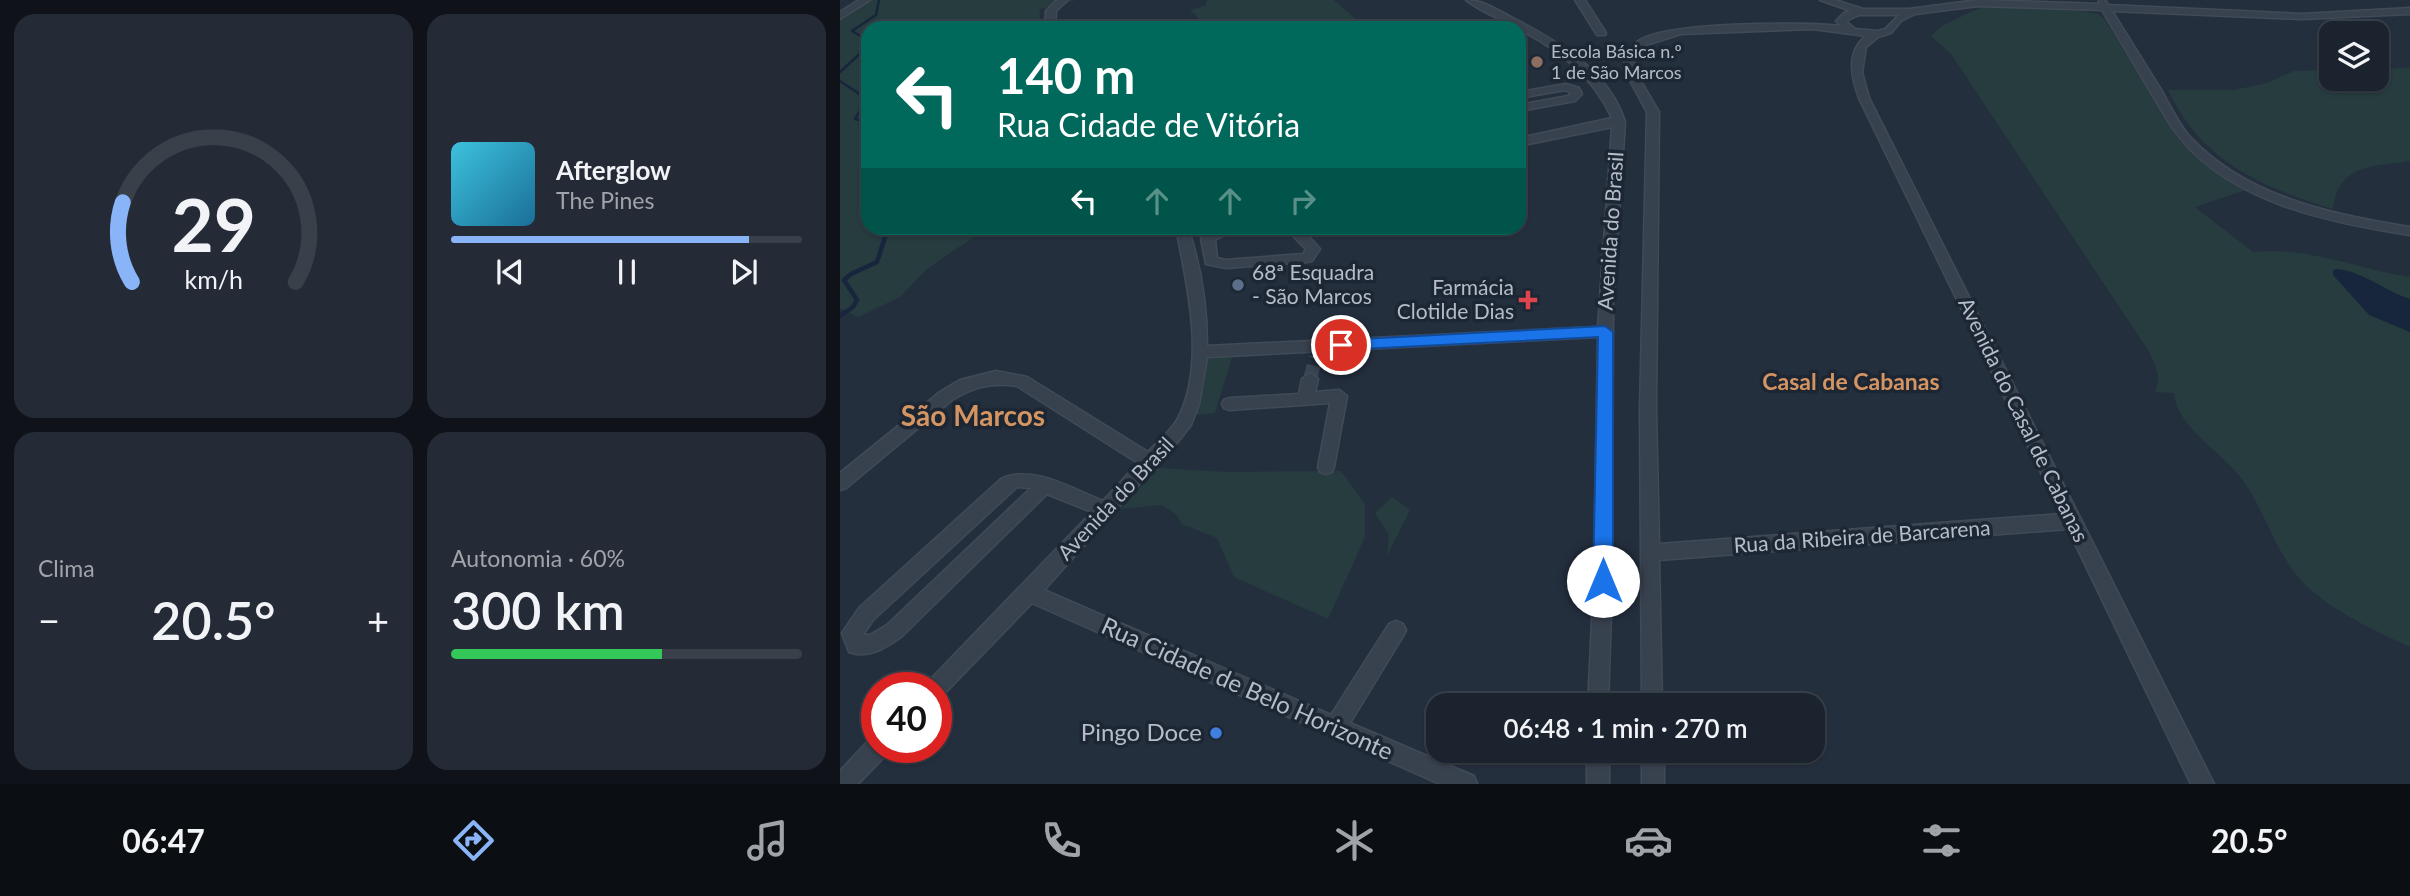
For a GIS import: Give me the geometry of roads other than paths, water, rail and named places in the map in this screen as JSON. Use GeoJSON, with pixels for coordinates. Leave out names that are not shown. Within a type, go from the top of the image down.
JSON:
{"type":"FeatureCollection","features":[{"type":"Feature","properties":{"kind":"street"},"geometry":{"type":"LineString","coordinates":[[840,16],[866,0]]}},
{"type":"Feature","properties":{"kind":"street"},"geometry":{"type":"LineString","coordinates":[[1050,21],[1052,7],[1063,0]]}},
{"type":"Feature","properties":{"kind":"street","name":"Avenida do Brasil"},"geometry":{"type":"LineString","coordinates":[[1472,0],[1510,21]]}},
{"type":"Feature","properties":{"kind":"street"},"geometry":{"type":"LineString","coordinates":[[1580,0],[1601,33]]}},
{"type":"Feature","properties":{"kind":"street"},"geometry":{"type":"LineString","coordinates":[[1815,0],[1832,7],[1843,18]]}},
{"type":"Feature","properties":{"kind":"street"},"geometry":{"type":"LineString","coordinates":[[1825,0],[1884,16],[1892,24]]}},
{"type":"Feature","properties":{"kind":"street"},"geometry":{"type":"LineString","coordinates":[[1814,26],[1853,13],[1912,12],[1978,3],[2103,4],[2274,15],[2410,11]]}},
{"type":"Feature","properties":{"kind":"street"},"geometry":{"type":"LineString","coordinates":[[2103,4],[2183,134],[2209,160],[2238,178],[2300,205],[2338,217],[2410,231]]}},
{"type":"Feature","properties":{"kind":"street"},"geometry":{"type":"LineString","coordinates":[[1859,52],[1863,42],[1874,35],[1888,32],[1892,24],[1912,12]]}},
{"type":"Feature","properties":{"kind":"street","name":"Avenida do Casal de Cabanas"},"geometry":{"type":"LineString","coordinates":[[1843,18],[1842,24],[1851,31],[1859,52],[1857,73],[1864,98],[2203,784]]}},
{"type":"Feature","properties":{"kind":"street"},"geometry":{"type":"LineString","coordinates":[[1652,693],[1648,409],[1653,112],[1649,100],[1628,67],[1629,59],[1635,48],[1656,37],[1680,31],[1814,26],[1874,35]]}},
{"type":"Feature","properties":{"kind":"street","name":"Avenida do Brasil"},"geometry":{"type":"LineString","coordinates":[[1526,30],[1563,50],[1601,88],[1615,108],[1619,122],[1605,332],[1603,581],[1598,693]]}},
{"type":"Feature","properties":{"kind":"street"},"geometry":{"type":"LineString","coordinates":[[1526,94],[1566,87],[1577,92],[1601,88]]}},
{"type":"Feature","properties":{"kind":"street"},"geometry":{"type":"LineString","coordinates":[[1526,107],[1571,99],[1577,92]]}},
{"type":"Feature","properties":{"kind":"street"},"geometry":{"type":"LineString","coordinates":[[1526,141],[1619,122]]}},
{"type":"Feature","properties":{"kind":"street","name":"Avenida do Brasil"},"geometry":{"type":"LineString","coordinates":[[952,672],[1151,463],[1178,432],[1192,408],[1199,375],[1200,352],[1195,281],[1184,235]]}},
{"type":"Feature","properties":{"kind":"street"},"geometry":{"type":"LineString","coordinates":[[1211,235],[1208,239],[1211,261],[1226,264],[1307,258],[1313,249],[1298,235]]}},
{"type":"Feature","properties":{"kind":"street"},"geometry":{"type":"LineString","coordinates":[[1200,352],[1317,352],[1605,332]]}},
{"type":"Feature","properties":{"kind":"street"},"geometry":{"type":"LineString","coordinates":[[840,483],[946,396],[966,384],[996,377],[1021,381],[1151,463]]}},
{"type":"Feature","properties":{"kind":"street"},"geometry":{"type":"LineString","coordinates":[[1306,398],[1310,379]]}},
{"type":"Feature","properties":{"kind":"street"},"geometry":{"type":"LineString","coordinates":[[1230,404],[1339,396],[1326,467]]}},
{"type":"Feature","properties":{"kind":"street"},"geometry":{"type":"LineString","coordinates":[[1044,486],[894,631],[873,644],[856,645],[852,633],[866,614],[1001,489],[1023,479],[1044,486],[1107,510]]}},
{"type":"Feature","properties":{"kind":"street","name":"Rua da Ribeira de Barcarena"},"geometry":{"type":"LineString","coordinates":[[1651,553],[2072,521]]}},
{"type":"Feature","properties":{"kind":"street","name":"Rua Cidade de Belo Horizonte"},"geometry":{"type":"LineString","coordinates":[[1029,593],[1466,784]]}},
{"type":"Feature","properties":{"kind":"street"},"geometry":{"type":"LineString","coordinates":[[1336,726],[1396,630]]}},
{"type":"Feature","properties":{"kind":"street"},"geometry":{"type":"LineString","coordinates":[[843,784],[863,763]]}},
{"type":"Feature","properties":{"kind":"street"},"geometry":{"type":"LineString","coordinates":[[1597,784],[1598,763]]}},
{"type":"Feature","properties":{"kind":"street"},"geometry":{"type":"LineString","coordinates":[[1653,763],[1653,784]]}},
{"type":"Feature","properties":{"kind":"water"},"geometry":{"type":"Polygon","coordinates":[[[2333,270],[2355,273],[2410,299],[2410,332],[2369,315],[2333,275],[2333,270]]]}},
{"type":"Feature","properties":{"kind":"waterway"},"geometry":{"type":"LineString","coordinates":[[867,21],[876,15],[879,0]]}},
{"type":"Feature","properties":{"kind":"waterway"},"geometry":{"type":"LineString","coordinates":[[861,25],[852,31],[861,36]]}},
{"type":"Feature","properties":{"kind":"waterway"},"geometry":{"type":"LineString","coordinates":[[840,72],[861,53]]}},
{"type":"Feature","properties":{"kind":"waterway"},"geometry":{"type":"LineString","coordinates":[[840,81],[861,95]]}},
{"type":"Feature","properties":{"kind":"waterway"},"geometry":{"type":"LineString","coordinates":[[861,109],[855,119],[861,120]]}},
{"type":"Feature","properties":{"kind":"waterway"},"geometry":{"type":"LineString","coordinates":[[840,316],[853,307],[857,300],[844,280],[877,262],[886,235]]}},
{"type":"Feature","properties":{"kind":"tunnel"},"geometry":{"type":"LineString","coordinates":[[1310,379],[1316,357]]}},
{"type":"Feature","properties":{"kind":"place","name":"Escola Básica n.º 1 de São Marcos"},"geometry":{"type":"Point","coordinates":[1537,62]}},
{"type":"Feature","properties":{"kind":"place","name":"68ª Esquadra - São Marcos"},"geometry":{"type":"Point","coordinates":[1238,285]}},
{"type":"Feature","properties":{"kind":"place","name":"Farmácia Clotilde Dias"},"geometry":{"type":"Point","coordinates":[1528,300]}},
{"type":"Feature","properties":{"kind":"place","name":"Pingo Doce"},"geometry":{"type":"Point","coordinates":[1216,733]}},
{"type":"Feature","properties":{"kind":"district","name":"Casal de Cabanas"},"geometry":{"type":"Point","coordinates":[1851,382]}},
{"type":"Feature","properties":{"kind":"district","name":"São Marcos"},"geometry":{"type":"Point","coordinates":[973,416]}}]}
